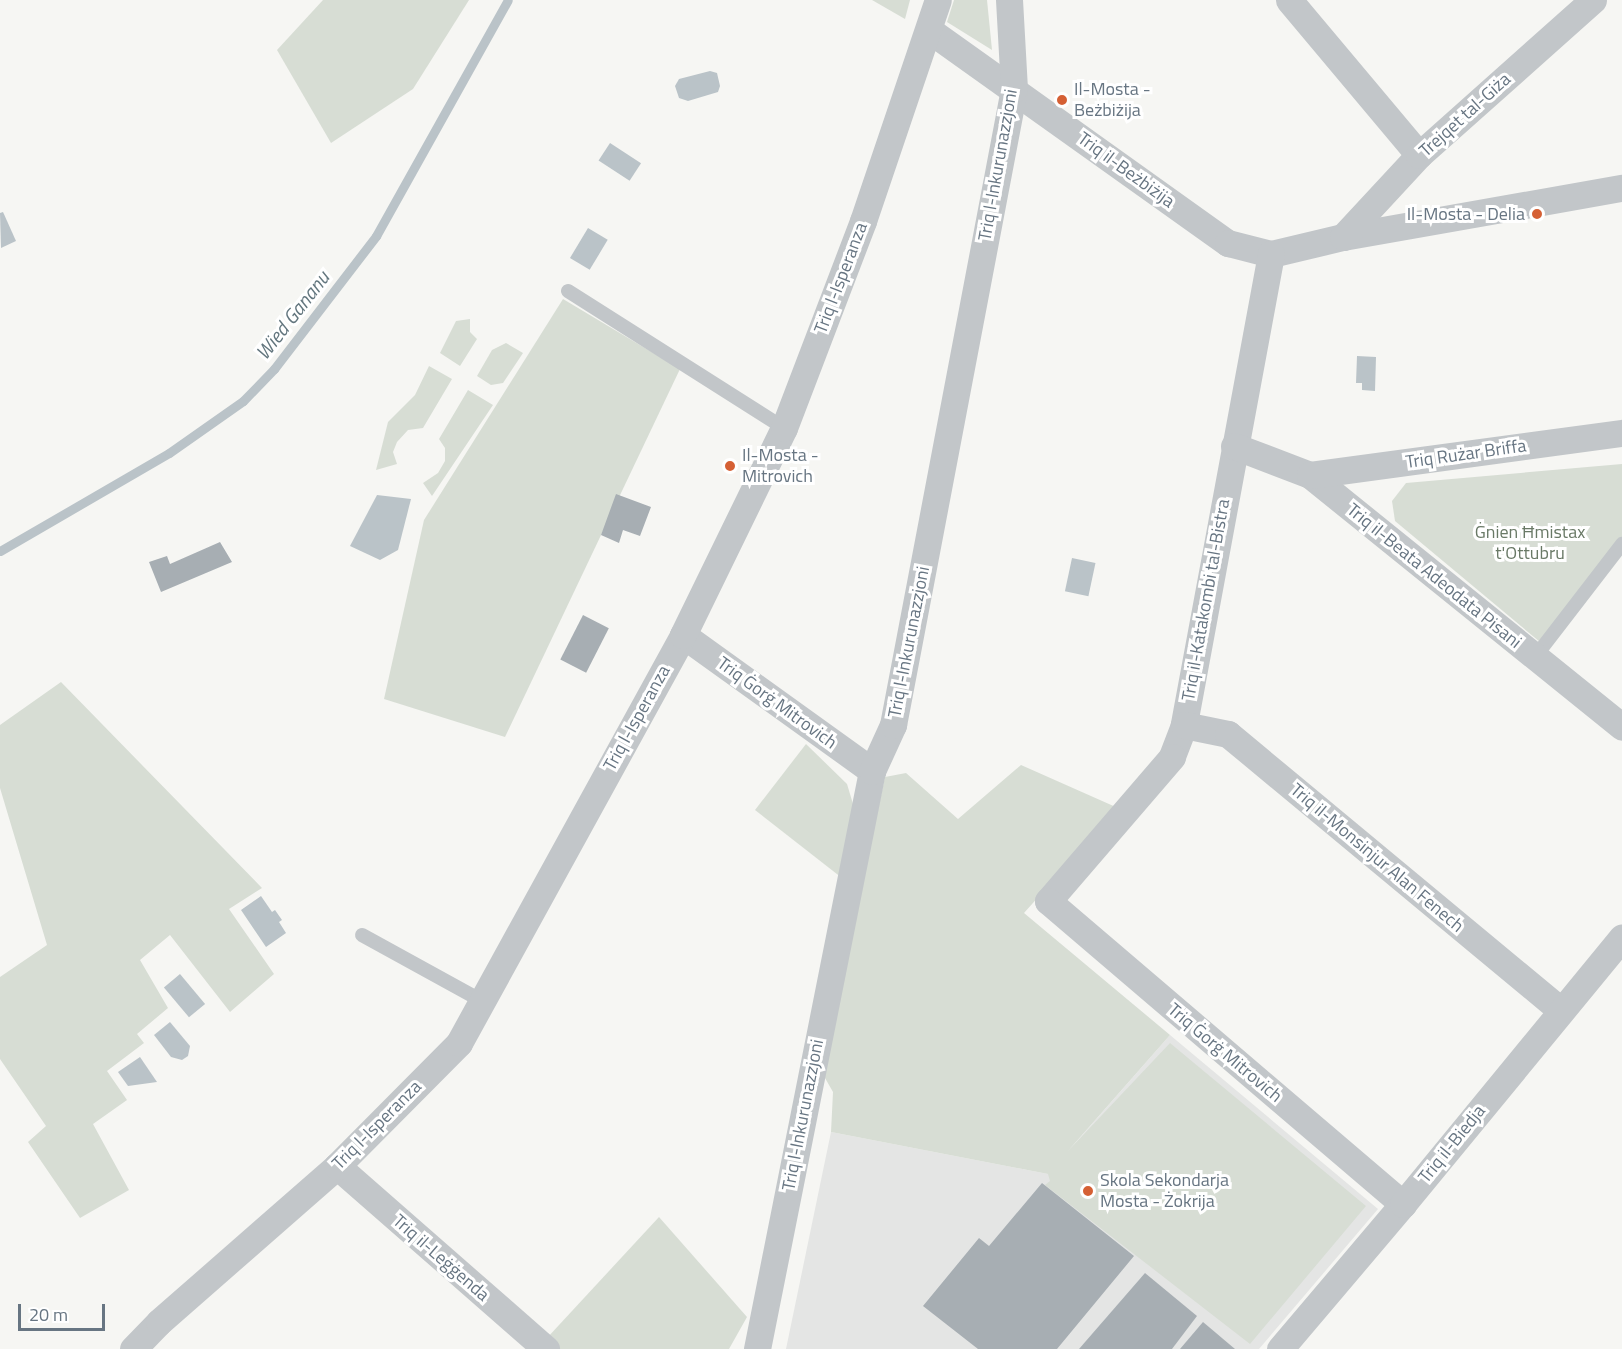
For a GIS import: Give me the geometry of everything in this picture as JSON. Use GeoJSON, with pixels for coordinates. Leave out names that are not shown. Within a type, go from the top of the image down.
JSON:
{"type":"FeatureCollection","features":[{"type":"Feature","properties":{"kind":"street","name":"Triq l-Isperanza"},"geometry":{"type":"LineString","coordinates":[[133,1349],[159,1322],[337,1166],[459,1043],[683,635],[784,428],[863,220],[938,0]]}},
{"type":"Feature","properties":{"kind":"street","name":"Triq l-Inkurunazzjoni"},"geometry":{"type":"LineString","coordinates":[[757,1349],[872,771],[894,726],[1014,89],[1008,0]]}},
{"type":"Feature","properties":{"kind":"street"},"geometry":{"type":"LineString","coordinates":[[1289,0],[1419,155]]}},
{"type":"Feature","properties":{"kind":"street","name":"Trejqet tal-Giża"},"geometry":{"type":"LineString","coordinates":[[1343,237],[1419,155],[1593,0]]}},
{"type":"Feature","properties":{"kind":"street","name":"Triq il-Beżbiżija"},"geometry":{"type":"LineString","coordinates":[[929,30],[1228,243],[1271,254]]}},
{"type":"Feature","properties":{"kind":"street"},"geometry":{"type":"LineString","coordinates":[[1271,254],[1343,237],[1622,188]]}},
{"type":"Feature","properties":{"kind":"street","name":"Triq il-Katakombi tal-Bistra"},"geometry":{"type":"LineString","coordinates":[[1048,902],[1172,757],[1184,725],[1271,254]]}},
{"type":"Feature","properties":{"kind":"street","name":"Triq Rużar Briffa"},"geometry":{"type":"LineString","coordinates":[[1310,476],[1622,433]]}},
{"type":"Feature","properties":{"kind":"street","name":"Triq il-Beata Adeodata Pisani"},"geometry":{"type":"LineString","coordinates":[[1234,446],[1310,476],[1622,727]]}},
{"type":"Feature","properties":{"kind":"street","name":"Triq Ġorġ Mitrovich"},"geometry":{"type":"LineString","coordinates":[[683,635],[872,771]]}},
{"type":"Feature","properties":{"kind":"street","name":"Triq il-Monsinjur Alan Fenech"},"geometry":{"type":"LineString","coordinates":[[1184,725],[1228,734],[1560,1010]]}},
{"type":"Feature","properties":{"kind":"street","name":"Triq Ġorġ Mitrovich"},"geometry":{"type":"LineString","coordinates":[[1048,902],[1403,1204]]}},
{"type":"Feature","properties":{"kind":"street","name":"Triq il-Biedja"},"geometry":{"type":"LineString","coordinates":[[1280,1349],[1403,1204],[1622,937]]}},
{"type":"Feature","properties":{"kind":"street","name":"Triq il-Leġġenda"},"geometry":{"type":"LineString","coordinates":[[337,1166],[546,1349]]}},
{"type":"Feature","properties":{"kind":"street","name":"Triq l-Isperanza"},"geometry":{"type":"LineString","coordinates":[[118,1349],[159,1322]]}},
{"type":"Feature","properties":{"kind":"lane"},"geometry":{"type":"LineString","coordinates":[[568,291],[784,428]]}},
{"type":"Feature","properties":{"kind":"lane"},"geometry":{"type":"LineString","coordinates":[[1535,657],[1622,544]]}},
{"type":"Feature","properties":{"kind":"lane"},"geometry":{"type":"LineString","coordinates":[[362,935],[482,1001]]}},
{"type":"Feature","properties":{"kind":"shaded area"},"geometry":{"type":"Polygon","coordinates":[[[710,71],[717,73],[720,86],[718,92],[688,101],[679,98],[675,86],[679,79],[710,71]]]}},
{"type":"Feature","properties":{"kind":"shaded area"},"geometry":{"type":"Polygon","coordinates":[[[610,143],[641,163],[630,181],[599,161],[610,143]]]}},
{"type":"Feature","properties":{"kind":"shaded area"},"geometry":{"type":"Polygon","coordinates":[[[3,212],[16,241],[1,248],[0,213],[3,212]]]}},
{"type":"Feature","properties":{"kind":"shaded area"},"geometry":{"type":"Polygon","coordinates":[[[588,228],[608,240],[590,270],[570,258],[588,228]]]}},
{"type":"Feature","properties":{"kind":"shaded area"},"geometry":{"type":"Polygon","coordinates":[[[1357,356],[1376,357],[1375,391],[1362,390],[1362,383],[1356,383],[1357,356]]]}},
{"type":"Feature","properties":{"kind":"shaded area"},"geometry":{"type":"Polygon","coordinates":[[[377,495],[411,499],[398,550],[380,560],[350,546],[377,495]]]}},
{"type":"Feature","properties":{"kind":"shaded area"},"geometry":{"type":"Polygon","coordinates":[[[1072,558],[1095,563],[1088,596],[1065,591],[1072,558]]]}},
{"type":"Feature","properties":{"kind":"shaded area"},"geometry":{"type":"Polygon","coordinates":[[[261,896],[272,912],[275,910],[282,920],[279,922],[286,933],[266,947],[241,910],[261,896]]]}},
{"type":"Feature","properties":{"kind":"shaded area"},"geometry":{"type":"Polygon","coordinates":[[[180,974],[205,1004],[189,1017],[164,987],[180,974]]]}},
{"type":"Feature","properties":{"kind":"shaded area"},"geometry":{"type":"Polygon","coordinates":[[[170,1022],[190,1046],[188,1056],[182,1060],[171,1057],[154,1035],[170,1022]]]}},
{"type":"Feature","properties":{"kind":"shaded area","name":"Skola Sekondarja Mosta - Żokrija"},"geometry":{"type":"Polygon","coordinates":[[[1170,1035],[1378,1209],[1259,1349],[786,1349],[831,1132],[1048,1174],[1170,1035]]]}},
{"type":"Feature","properties":{"kind":"shaded area"},"geometry":{"type":"Polygon","coordinates":[[[140,1057],[157,1082],[128,1086],[118,1072],[140,1057]]]}},
{"type":"Feature","properties":{"kind":"green space"},"geometry":{"type":"Polygon","coordinates":[[[323,0],[469,0],[413,89],[331,143],[277,50],[323,0]]]}},
{"type":"Feature","properties":{"kind":"green space"},"geometry":{"type":"Polygon","coordinates":[[[872,0],[910,0],[905,19],[872,0]]]}},
{"type":"Feature","properties":{"kind":"green space"},"geometry":{"type":"Polygon","coordinates":[[[954,0],[987,0],[992,50],[947,22],[954,0]]]}},
{"type":"Feature","properties":{"kind":"green space"},"geometry":{"type":"Polygon","coordinates":[[[563,299],[680,369],[505,737],[384,699],[424,520],[563,299]]]}},
{"type":"Feature","properties":{"kind":"green space"},"geometry":{"type":"Polygon","coordinates":[[[470,319],[470,332],[477,339],[460,366],[440,353],[456,321],[470,319]]]}},
{"type":"Feature","properties":{"kind":"green space"},"geometry":{"type":"Polygon","coordinates":[[[506,343],[523,353],[503,383],[491,385],[477,376],[492,350],[506,343]]]}},
{"type":"Feature","properties":{"kind":"green space"},"geometry":{"type":"Polygon","coordinates":[[[429,366],[452,379],[423,428],[408,430],[397,442],[393,452],[397,464],[376,470],[388,422],[415,395],[429,366]]]}},
{"type":"Feature","properties":{"kind":"green space"},"geometry":{"type":"Polygon","coordinates":[[[468,390],[493,405],[432,496],[423,483],[438,473],[445,461],[445,448],[439,439],[468,390]]]}},
{"type":"Feature","properties":{"kind":"green space","name":"Ġnien Ħmistax t'Ottubru"},"geometry":{"type":"Polygon","coordinates":[[[1622,464],[1622,538],[1540,642],[1395,521],[1392,501],[1406,483],[1622,464]]]}},
{"type":"Feature","properties":{"kind":"green space"},"geometry":{"type":"Polygon","coordinates":[[[61,682],[262,888],[229,909],[274,974],[230,1012],[170,935],[140,960],[168,1008],[137,1034],[144,1043],[107,1071],[127,1100],[93,1124],[129,1190],[80,1218],[28,1142],[46,1126],[0,1059],[0,977],[47,945],[0,788],[0,725],[61,682]]]}},
{"type":"Feature","properties":{"kind":"green space"},"geometry":{"type":"Polygon","coordinates":[[[806,744],[847,784],[856,814],[842,878],[755,810],[806,744]]]}},
{"type":"Feature","properties":{"kind":"green space"},"geometry":{"type":"Polygon","coordinates":[[[1021,765],[1118,808],[1024,913],[1170,1035],[1068,1151],[1170,1043],[1366,1206],[1250,1344],[1045,1185],[1050,1181],[1048,1174],[831,1132],[833,1092],[821,1071],[885,777],[906,773],[958,819],[1021,765]]]}},
{"type":"Feature","properties":{"kind":"green space"},"geometry":{"type":"Polygon","coordinates":[[[659,1217],[747,1317],[729,1349],[560,1349],[547,1338],[659,1217]]]}},
{"type":"Feature","properties":{"kind":"building"},"geometry":{"type":"Polygon","coordinates":[[[616,494],[651,507],[640,536],[623,530],[619,543],[601,535],[616,494]]]}},
{"type":"Feature","properties":{"kind":"building"},"geometry":{"type":"Polygon","coordinates":[[[220,542],[232,562],[161,592],[149,562],[167,556],[170,564],[220,542]]]}},
{"type":"Feature","properties":{"kind":"building"},"geometry":{"type":"Polygon","coordinates":[[[583,615],[609,628],[586,673],[560,660],[583,615]]]}},
{"type":"Feature","properties":{"kind":"building"},"geometry":{"type":"Polygon","coordinates":[[[1042,1183],[1134,1256],[1057,1349],[978,1349],[923,1306],[979,1238],[989,1246],[1042,1183]]]}},
{"type":"Feature","properties":{"kind":"building"},"geometry":{"type":"Polygon","coordinates":[[[1145,1273],[1197,1316],[1172,1349],[1079,1349],[1145,1273]]]}},
{"type":"Feature","properties":{"kind":"building"},"geometry":{"type":"Polygon","coordinates":[[[1203,1322],[1235,1349],[1180,1349],[1203,1322]]]}},
{"type":"Feature","properties":{"kind":"waterway","name":"Wied Gananu"},"geometry":{"type":"LineString","coordinates":[[0,551],[169,453],[243,401],[274,369],[376,236],[508,0]]}},
{"type":"Feature","properties":{"kind":"place","name":"Il-Mosta - Beżbiżija"},"geometry":{"type":"Point","coordinates":[1062,100]}},
{"type":"Feature","properties":{"kind":"place","name":"Il-Mosta - Delia"},"geometry":{"type":"Point","coordinates":[1537,214]}},
{"type":"Feature","properties":{"kind":"place","name":"Il-Mosta - Mitrovich"},"geometry":{"type":"Point","coordinates":[730,466]}},
{"type":"Feature","properties":{"kind":"place","name":"Skola Sekondarja Mosta - Żokrija"},"geometry":{"type":"Point","coordinates":[1088,1191]}}]}
